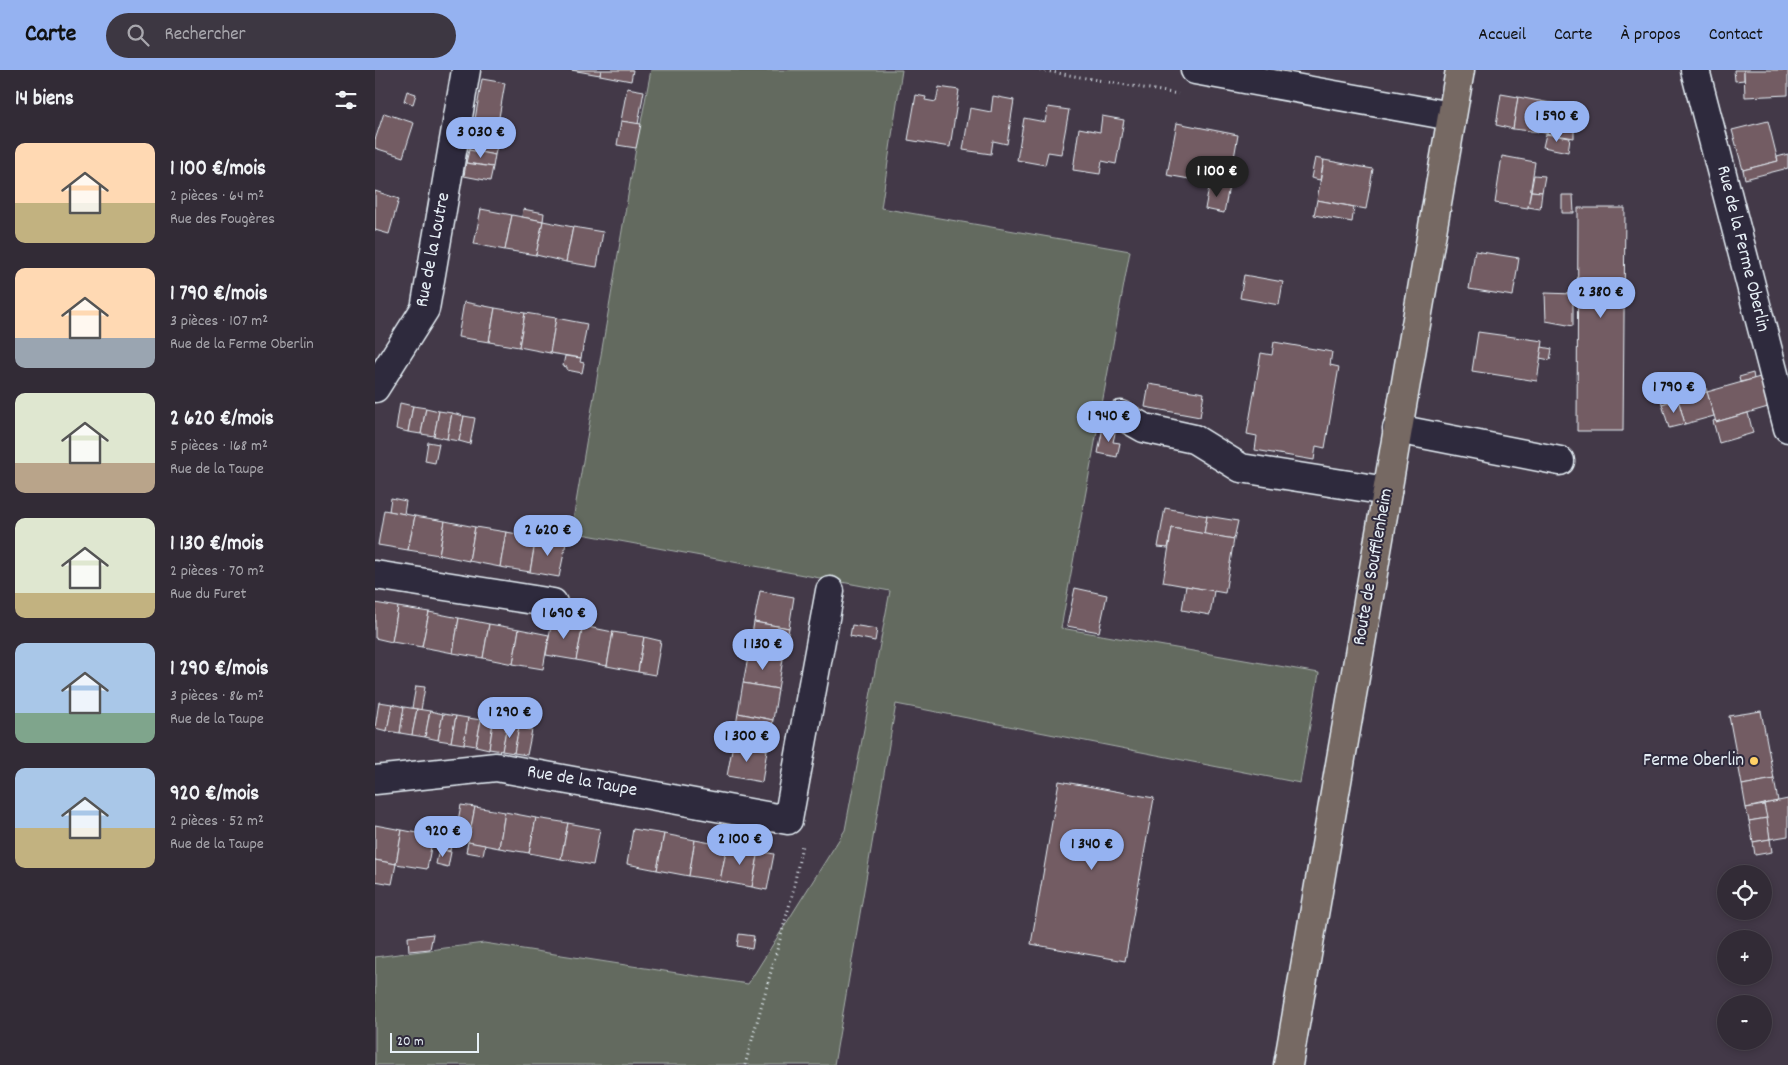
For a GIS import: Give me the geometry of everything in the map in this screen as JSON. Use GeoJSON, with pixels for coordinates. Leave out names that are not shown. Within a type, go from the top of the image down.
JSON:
{"type":"FeatureCollection","features":[{"type":"Feature","properties":{"kind":"main road","name":"Route de Soufflenheim"},"geometry":{"type":"LineString","coordinates":[[1287,1065],[1460,70]]}},
{"type":"Feature","properties":{"kind":"street","name":"Rue de la Loutre"},"geometry":{"type":"LineString","coordinates":[[375,388],[425,310],[466,70]]}},
{"type":"Feature","properties":{"kind":"street"},"geometry":{"type":"LineString","coordinates":[[1195,70],[1451,116]]}},
{"type":"Feature","properties":{"kind":"street","name":"Rue de la Ferme Oberlin"},"geometry":{"type":"LineString","coordinates":[[1695,70],[1788,428]]}},
{"type":"Feature","properties":{"kind":"street"},"geometry":{"type":"LineString","coordinates":[[1121,416],[1144,428],[1194,439],[1241,468],[1387,491]]}},
{"type":"Feature","properties":{"kind":"street"},"geometry":{"type":"LineString","coordinates":[[1397,429],[1561,462]]}},
{"type":"Feature","properties":{"kind":"street"},"geometry":{"type":"LineString","coordinates":[[375,575],[553,603]]}},
{"type":"Feature","properties":{"kind":"street"},"geometry":{"type":"LineString","coordinates":[[788,820],[830,591]]}},
{"type":"Feature","properties":{"kind":"street","name":"Rue de la Taupe"},"geometry":{"type":"LineString","coordinates":[[375,780],[496,766],[788,820]]}},
{"type":"Feature","properties":{"kind":"path"},"geometry":{"type":"LineString","coordinates":[[745,1065],[792,896],[802,843],[788,820]]}},
{"type":"Feature","properties":{"kind":"green space"},"geometry":{"type":"Polygon","coordinates":[[[651,70],[902,70],[881,208],[1130,251],[1061,628],[1319,673],[1300,783],[896,704],[834,1065],[375,1065],[375,957],[484,943],[748,984],[845,830],[890,591],[571,532],[651,70]]]}},
{"type":"Feature","properties":{"kind":"building"},"geometry":{"type":"Polygon","coordinates":[[[571,70],[601,70],[600,75],[571,70]]]}},
{"type":"Feature","properties":{"kind":"building"},"geometry":{"type":"Polygon","coordinates":[[[601,70],[633,70],[631,81],[600,75],[601,70]]]}},
{"type":"Feature","properties":{"kind":"building"},"geometry":{"type":"Polygon","coordinates":[[[1734,70],[1744,70],[1744,80],[1735,81],[1734,70]]]}},
{"type":"Feature","properties":{"kind":"building"},"geometry":{"type":"Polygon","coordinates":[[[1744,70],[1788,70],[1788,95],[1745,97],[1744,70]]]}},
{"type":"Feature","properties":{"kind":"building"},"geometry":{"type":"Polygon","coordinates":[[[482,79],[505,83],[498,123],[475,119],[482,79]]]}},
{"type":"Feature","properties":{"kind":"building"},"geometry":{"type":"Polygon","coordinates":[[[939,87],[959,90],[950,147],[908,140],[916,95],[926,97],[925,100],[936,102],[939,87]]]}},
{"type":"Feature","properties":{"kind":"building"},"geometry":{"type":"Polygon","coordinates":[[[627,88],[644,91],[638,124],[621,121],[627,88]]]}},
{"type":"Feature","properties":{"kind":"building"},"geometry":{"type":"Polygon","coordinates":[[[407,91],[416,94],[413,104],[404,101],[407,91]]]}},
{"type":"Feature","properties":{"kind":"building"},"geometry":{"type":"Polygon","coordinates":[[[1501,94],[1518,97],[1513,129],[1496,125],[1501,94]]]}},
{"type":"Feature","properties":{"kind":"building"},"geometry":{"type":"Polygon","coordinates":[[[993,96],[1014,100],[1007,144],[993,141],[991,154],[963,150],[970,108],[991,112],[993,96]]]}},
{"type":"Feature","properties":{"kind":"building"},"geometry":{"type":"Polygon","coordinates":[[[1518,97],[1545,102],[1539,132],[1513,129],[1518,97]]]}},
{"type":"Feature","properties":{"kind":"building"},"geometry":{"type":"Polygon","coordinates":[[[1545,102],[1574,106],[1574,138],[1539,132],[1545,102]]]}},
{"type":"Feature","properties":{"kind":"building"},"geometry":{"type":"Polygon","coordinates":[[[1048,107],[1069,110],[1061,154],[1048,152],[1045,165],[1017,160],[1024,118],[1045,122],[1048,107]]]}},
{"type":"Feature","properties":{"kind":"building"},"geometry":{"type":"Polygon","coordinates":[[[384,113],[414,123],[403,157],[375,148],[375,140],[384,113]]]}},
{"type":"Feature","properties":{"kind":"building"},"geometry":{"type":"Polygon","coordinates":[[[1102,116],[1124,120],[1116,164],[1102,161],[1100,174],[1073,170],[1079,128],[1100,132],[1102,116]]]}},
{"type":"Feature","properties":{"kind":"building"},"geometry":{"type":"Polygon","coordinates":[[[621,121],[641,124],[636,148],[617,145],[621,121]]]}},
{"type":"Feature","properties":{"kind":"building"},"geometry":{"type":"Polygon","coordinates":[[[1768,121],[1778,161],[1743,170],[1732,130],[1768,121]]]}},
{"type":"Feature","properties":{"kind":"building"},"geometry":{"type":"Polygon","coordinates":[[[1177,123],[1238,135],[1229,186],[1167,175],[1177,123]]]}},
{"type":"Feature","properties":{"kind":"building"},"geometry":{"type":"Polygon","coordinates":[[[473,124],[500,129],[498,142],[471,137],[473,124]]]}},
{"type":"Feature","properties":{"kind":"building"},"geometry":{"type":"Polygon","coordinates":[[[1546,134],[1570,138],[1568,152],[1543,147],[1546,134]]]}},
{"type":"Feature","properties":{"kind":"building"},"geometry":{"type":"Polygon","coordinates":[[[471,137],[498,142],[495,155],[469,150],[471,137]]]}},
{"type":"Feature","properties":{"kind":"building"},"geometry":{"type":"Polygon","coordinates":[[[469,150],[495,155],[493,167],[466,163],[469,150]]]}},
{"type":"Feature","properties":{"kind":"building"},"geometry":{"type":"Polygon","coordinates":[[[1788,154],[1788,168],[1745,179],[1743,170],[1778,161],[1777,157],[1788,154]]]}},
{"type":"Feature","properties":{"kind":"building"},"geometry":{"type":"Polygon","coordinates":[[[1502,156],[1535,162],[1528,208],[1495,203],[1502,156]]]}},
{"type":"Feature","properties":{"kind":"building"},"geometry":{"type":"Polygon","coordinates":[[[1315,158],[1324,160],[1320,180],[1311,178],[1315,158]]]}},
{"type":"Feature","properties":{"kind":"building"},"geometry":{"type":"Polygon","coordinates":[[[1324,160],[1373,169],[1366,209],[1317,200],[1324,160]]]}},
{"type":"Feature","properties":{"kind":"building"},"geometry":{"type":"Polygon","coordinates":[[[466,163],[493,167],[490,181],[464,176],[466,163]]]}},
{"type":"Feature","properties":{"kind":"building"},"geometry":{"type":"Polygon","coordinates":[[[1534,175],[1545,176],[1542,192],[1531,191],[1534,175]]]}},
{"type":"Feature","properties":{"kind":"building"},"geometry":{"type":"Polygon","coordinates":[[[1210,182],[1229,186],[1224,213],[1205,209],[1210,182]]]}},
{"type":"Feature","properties":{"kind":"building"},"geometry":{"type":"Polygon","coordinates":[[[375,191],[399,199],[389,234],[375,230],[375,191]]]}},
{"type":"Feature","properties":{"kind":"building"},"geometry":{"type":"Polygon","coordinates":[[[1531,191],[1542,192],[1540,209],[1528,207],[1531,191]]]}},
{"type":"Feature","properties":{"kind":"building"},"geometry":{"type":"Polygon","coordinates":[[[1562,195],[1573,195],[1574,213],[1562,213],[1562,195]]]}},
{"type":"Feature","properties":{"kind":"building"},"geometry":{"type":"Polygon","coordinates":[[[1317,200],[1354,207],[1352,222],[1314,215],[1317,200]]]}},
{"type":"Feature","properties":{"kind":"building"},"geometry":{"type":"Polygon","coordinates":[[[1578,208],[1625,208],[1623,431],[1577,431],[1578,208]]]}},
{"type":"Feature","properties":{"kind":"building"},"geometry":{"type":"Polygon","coordinates":[[[481,209],[512,215],[505,250],[474,244],[481,209]]]}},
{"type":"Feature","properties":{"kind":"building"},"geometry":{"type":"Polygon","coordinates":[[[523,209],[544,213],[543,221],[522,217],[523,209]]]}},
{"type":"Feature","properties":{"kind":"building"},"geometry":{"type":"Polygon","coordinates":[[[512,215],[543,221],[536,255],[505,250],[512,215]]]}},
{"type":"Feature","properties":{"kind":"building"},"geometry":{"type":"Polygon","coordinates":[[[543,221],[573,227],[566,262],[536,255],[543,221]]]}},
{"type":"Feature","properties":{"kind":"building"},"geometry":{"type":"Polygon","coordinates":[[[573,227],[603,232],[597,267],[566,262],[573,227]]]}},
{"type":"Feature","properties":{"kind":"building"},"geometry":{"type":"Polygon","coordinates":[[[1475,251],[1519,258],[1513,296],[1469,289],[1475,251]]]}},
{"type":"Feature","properties":{"kind":"building"},"geometry":{"type":"Polygon","coordinates":[[[1244,275],[1283,282],[1279,305],[1240,298],[1244,275]]]}},
{"type":"Feature","properties":{"kind":"building"},"geometry":{"type":"Polygon","coordinates":[[[1545,293],[1573,294],[1573,326],[1546,321],[1545,293]]]}},
{"type":"Feature","properties":{"kind":"building"},"geometry":{"type":"Polygon","coordinates":[[[464,302],[495,308],[489,342],[458,337],[464,302]]]}},
{"type":"Feature","properties":{"kind":"building"},"geometry":{"type":"Polygon","coordinates":[[[495,308],[525,313],[519,347],[489,342],[495,308]]]}},
{"type":"Feature","properties":{"kind":"building"},"geometry":{"type":"Polygon","coordinates":[[[525,313],[556,318],[550,353],[519,347],[525,313]]]}},
{"type":"Feature","properties":{"kind":"building"},"geometry":{"type":"Polygon","coordinates":[[[556,318],[587,324],[581,358],[550,353],[556,318]]]}},
{"type":"Feature","properties":{"kind":"building"},"geometry":{"type":"Polygon","coordinates":[[[1478,332],[1543,341],[1537,381],[1472,371],[1478,332]]]}},
{"type":"Feature","properties":{"kind":"building"},"geometry":{"type":"Polygon","coordinates":[[[1274,342],[1332,352],[1330,365],[1339,367],[1325,448],[1316,446],[1314,460],[1255,450],[1257,436],[1247,434],[1261,353],[1272,355],[1274,342]]]}},
{"type":"Feature","properties":{"kind":"building"},"geometry":{"type":"Polygon","coordinates":[[[1542,347],[1552,349],[1550,360],[1540,358],[1542,347]]]}},
{"type":"Feature","properties":{"kind":"building"},"geometry":{"type":"Polygon","coordinates":[[[565,356],[581,358],[580,362],[584,363],[582,373],[567,370],[567,367],[563,366],[565,356]]]}},
{"type":"Feature","properties":{"kind":"building"},"geometry":{"type":"Polygon","coordinates":[[[1753,373],[1754,379],[1740,382],[1739,377],[1753,373]]]}},
{"type":"Feature","properties":{"kind":"building"},"geometry":{"type":"Polygon","coordinates":[[[1760,377],[1768,407],[1716,422],[1707,392],[1760,377]]]}},
{"type":"Feature","properties":{"kind":"building"},"geometry":{"type":"Polygon","coordinates":[[[1704,380],[1707,392],[1662,404],[1659,392],[1704,380]]]}},
{"type":"Feature","properties":{"kind":"building"},"geometry":{"type":"Polygon","coordinates":[[[1149,384],[1204,393],[1200,417],[1145,407],[1149,384]]]}},
{"type":"Feature","properties":{"kind":"building"},"geometry":{"type":"Polygon","coordinates":[[[1707,392],[1714,416],[1685,424],[1678,399],[1707,392]]]}},
{"type":"Feature","properties":{"kind":"building"},"geometry":{"type":"Polygon","coordinates":[[[1678,399],[1685,424],[1669,428],[1662,404],[1678,399]]]}},
{"type":"Feature","properties":{"kind":"building"},"geometry":{"type":"Polygon","coordinates":[[[400,403],[413,406],[408,432],[396,429],[400,403]]]}},
{"type":"Feature","properties":{"kind":"building"},"geometry":{"type":"Polygon","coordinates":[[[413,406],[426,408],[421,434],[408,432],[413,406]]]}},
{"type":"Feature","properties":{"kind":"building"},"geometry":{"type":"Polygon","coordinates":[[[426,408],[439,411],[434,436],[421,434],[426,408]]]}},
{"type":"Feature","properties":{"kind":"building"},"geometry":{"type":"Polygon","coordinates":[[[439,411],[452,413],[447,439],[434,436],[439,411]]]}},
{"type":"Feature","properties":{"kind":"building"},"geometry":{"type":"Polygon","coordinates":[[[452,413],[464,416],[459,441],[447,439],[452,413]]]}},
{"type":"Feature","properties":{"kind":"building"},"geometry":{"type":"Polygon","coordinates":[[[1748,413],[1753,433],[1719,443],[1713,421],[1715,420],[1716,422],[1748,413]]]}},
{"type":"Feature","properties":{"kind":"building"},"geometry":{"type":"Polygon","coordinates":[[[464,416],[475,418],[470,444],[459,441],[464,416]]]}},
{"type":"Feature","properties":{"kind":"building"},"geometry":{"type":"Polygon","coordinates":[[[1103,427],[1116,429],[1113,442],[1120,443],[1117,457],[1098,453],[1103,427]]]}},
{"type":"Feature","properties":{"kind":"building"},"geometry":{"type":"Polygon","coordinates":[[[428,442],[439,444],[435,463],[425,461],[428,442]]]}},
{"type":"Feature","properties":{"kind":"building"},"geometry":{"type":"Polygon","coordinates":[[[391,498],[406,501],[404,514],[389,511],[391,498]]]}},
{"type":"Feature","properties":{"kind":"building"},"geometry":{"type":"Polygon","coordinates":[[[1165,508],[1207,516],[1204,534],[1172,528],[1168,548],[1158,547],[1165,508]]]}},
{"type":"Feature","properties":{"kind":"building"},"geometry":{"type":"Polygon","coordinates":[[[384,510],[415,516],[408,550],[378,545],[384,510]]]}},
{"type":"Feature","properties":{"kind":"building"},"geometry":{"type":"Polygon","coordinates":[[[415,516],[445,521],[439,555],[408,550],[415,516]]]}},
{"type":"Feature","properties":{"kind":"building"},"geometry":{"type":"Polygon","coordinates":[[[1207,516],[1238,521],[1234,539],[1204,534],[1207,516]]]}},
{"type":"Feature","properties":{"kind":"building"},"geometry":{"type":"Polygon","coordinates":[[[445,521],[475,527],[469,561],[439,555],[445,521]]]}},
{"type":"Feature","properties":{"kind":"building"},"geometry":{"type":"Polygon","coordinates":[[[475,527],[506,532],[500,567],[469,561],[475,527]]]}},
{"type":"Feature","properties":{"kind":"building"},"geometry":{"type":"Polygon","coordinates":[[[1172,528],[1234,539],[1225,593],[1163,582],[1172,528]]]}},
{"type":"Feature","properties":{"kind":"building"},"geometry":{"type":"Polygon","coordinates":[[[506,532],[536,537],[530,572],[500,567],[506,532]]]}},
{"type":"Feature","properties":{"kind":"building"},"geometry":{"type":"Polygon","coordinates":[[[536,537],[566,543],[559,577],[530,572],[536,537]]]}},
{"type":"Feature","properties":{"kind":"building"},"geometry":{"type":"Polygon","coordinates":[[[1186,586],[1214,591],[1210,615],[1182,610],[1186,586]]]}},
{"type":"Feature","properties":{"kind":"building"},"geometry":{"type":"Polygon","coordinates":[[[1075,588],[1107,595],[1099,632],[1067,626],[1075,588]]]}},
{"type":"Feature","properties":{"kind":"building"},"geometry":{"type":"Polygon","coordinates":[[[760,591],[794,597],[789,628],[754,622],[760,591]]]}},
{"type":"Feature","properties":{"kind":"building"},"geometry":{"type":"Polygon","coordinates":[[[375,603],[398,607],[392,642],[375,638],[375,603]]]}},
{"type":"Feature","properties":{"kind":"building"},"geometry":{"type":"Polygon","coordinates":[[[398,607],[429,612],[422,647],[392,642],[398,607]]]}},
{"type":"Feature","properties":{"kind":"building"},"geometry":{"type":"Polygon","coordinates":[[[429,612],[459,618],[453,653],[422,647],[429,612]]]}},
{"type":"Feature","properties":{"kind":"building"},"geometry":{"type":"Polygon","coordinates":[[[459,618],[489,624],[483,658],[453,653],[459,618]]]}},
{"type":"Feature","properties":{"kind":"building"},"geometry":{"type":"Polygon","coordinates":[[[552,620],[583,626],[576,660],[546,655],[552,620]]]}},
{"type":"Feature","properties":{"kind":"building"},"geometry":{"type":"Polygon","coordinates":[[[754,622],[789,628],[783,659],[749,653],[754,622]]]}},
{"type":"Feature","properties":{"kind":"building"},"geometry":{"type":"Polygon","coordinates":[[[489,624],[519,629],[513,664],[483,658],[489,624]]]}},
{"type":"Feature","properties":{"kind":"building"},"geometry":{"type":"Polygon","coordinates":[[[852,625],[877,629],[875,641],[850,636],[852,625]]]}},
{"type":"Feature","properties":{"kind":"building"},"geometry":{"type":"Polygon","coordinates":[[[583,626],[613,632],[607,666],[576,660],[583,626]]]}},
{"type":"Feature","properties":{"kind":"building"},"geometry":{"type":"Polygon","coordinates":[[[519,629],[549,635],[543,669],[513,664],[519,629]]]}},
{"type":"Feature","properties":{"kind":"building"},"geometry":{"type":"Polygon","coordinates":[[[613,632],[644,637],[638,672],[607,666],[613,632]]]}},
{"type":"Feature","properties":{"kind":"building"},"geometry":{"type":"Polygon","coordinates":[[[644,637],[661,641],[655,675],[638,672],[644,637]]]}},
{"type":"Feature","properties":{"kind":"building"},"geometry":{"type":"Polygon","coordinates":[[[749,653],[783,659],[778,689],[743,683],[749,653]]]}},
{"type":"Feature","properties":{"kind":"building"},"geometry":{"type":"Polygon","coordinates":[[[743,683],[778,689],[773,720],[738,713],[743,683]]]}},
{"type":"Feature","properties":{"kind":"building"},"geometry":{"type":"Polygon","coordinates":[[[416,686],[425,687],[421,710],[412,708],[416,686]]]}},
{"type":"Feature","properties":{"kind":"building"},"geometry":{"type":"Polygon","coordinates":[[[379,702],[392,704],[387,731],[375,728],[379,702]]]}},
{"type":"Feature","properties":{"kind":"building"},"geometry":{"type":"Polygon","coordinates":[[[392,704],[404,707],[400,733],[387,731],[392,704]]]}},
{"type":"Feature","properties":{"kind":"building"},"geometry":{"type":"Polygon","coordinates":[[[404,707],[417,709],[412,735],[400,733],[404,707]]]}},
{"type":"Feature","properties":{"kind":"building"},"geometry":{"type":"Polygon","coordinates":[[[417,709],[430,711],[425,737],[412,735],[417,709]]]}},
{"type":"Feature","properties":{"kind":"building"},"geometry":{"type":"Polygon","coordinates":[[[430,711],[443,714],[438,740],[425,737],[430,711]]]}},
{"type":"Feature","properties":{"kind":"building","name":"Ferme Oberlin"},"geometry":{"type":"Polygon","coordinates":[[[1761,711],[1774,779],[1742,785],[1729,716],[1761,711]]]}},
{"type":"Feature","properties":{"kind":"building"},"geometry":{"type":"Polygon","coordinates":[[[738,713],[773,720],[767,750],[733,744],[738,713]]]}},
{"type":"Feature","properties":{"kind":"building"},"geometry":{"type":"Polygon","coordinates":[[[443,714],[456,716],[451,742],[438,740],[443,714]]]}},
{"type":"Feature","properties":{"kind":"building"},"geometry":{"type":"Polygon","coordinates":[[[456,716],[468,718],[464,744],[451,742],[456,716]]]}},
{"type":"Feature","properties":{"kind":"building"},"geometry":{"type":"Polygon","coordinates":[[[468,718],[481,720],[476,746],[464,744],[468,718]]]}},
{"type":"Feature","properties":{"kind":"building"},"geometry":{"type":"Polygon","coordinates":[[[481,720],[493,723],[489,749],[476,746],[481,720]]]}},
{"type":"Feature","properties":{"kind":"building"},"geometry":{"type":"Polygon","coordinates":[[[493,723],[507,725],[502,751],[489,749],[493,723]]]}},
{"type":"Feature","properties":{"kind":"building"},"geometry":{"type":"Polygon","coordinates":[[[507,725],[519,727],[514,753],[502,751],[507,725]]]}},
{"type":"Feature","properties":{"kind":"building"},"geometry":{"type":"Polygon","coordinates":[[[519,727],[532,730],[527,755],[514,753],[519,727]]]}},
{"type":"Feature","properties":{"kind":"building"},"geometry":{"type":"Polygon","coordinates":[[[733,744],[767,750],[762,782],[727,776],[733,744]]]}},
{"type":"Feature","properties":{"kind":"building"},"geometry":{"type":"Polygon","coordinates":[[[1774,779],[1778,801],[1746,808],[1742,785],[1774,779]]]}},
{"type":"Feature","properties":{"kind":"building"},"geometry":{"type":"Polygon","coordinates":[[[1059,781],[1154,798],[1125,961],[1031,944],[1059,781]]]}},
{"type":"Feature","properties":{"kind":"building"},"geometry":{"type":"Polygon","coordinates":[[[1788,799],[1788,836],[1770,839],[1764,804],[1788,799]]]}},
{"type":"Feature","properties":{"kind":"building"},"geometry":{"type":"Polygon","coordinates":[[[461,805],[475,807],[470,833],[456,831],[461,805]]]}},
{"type":"Feature","properties":{"kind":"building"},"geometry":{"type":"Polygon","coordinates":[[[1764,805],[1767,818],[1749,821],[1746,808],[1764,805]]]}},
{"type":"Feature","properties":{"kind":"building"},"geometry":{"type":"Polygon","coordinates":[[[475,807],[505,812],[499,848],[468,842],[475,807]]]}},
{"type":"Feature","properties":{"kind":"building"},"geometry":{"type":"Polygon","coordinates":[[[505,812],[536,818],[529,853],[499,848],[505,812]]]}},
{"type":"Feature","properties":{"kind":"building"},"geometry":{"type":"Polygon","coordinates":[[[536,818],[568,823],[561,859],[529,853],[536,818]]]}},
{"type":"Feature","properties":{"kind":"building"},"geometry":{"type":"Polygon","coordinates":[[[1767,818],[1770,839],[1753,842],[1749,821],[1767,818]]]}},
{"type":"Feature","properties":{"kind":"building"},"geometry":{"type":"Polygon","coordinates":[[[568,823],[600,829],[593,865],[561,859],[568,823]]]}},
{"type":"Feature","properties":{"kind":"building"},"geometry":{"type":"Polygon","coordinates":[[[375,825],[402,830],[396,864],[375,860],[375,825]]]}},
{"type":"Feature","properties":{"kind":"building"},"geometry":{"type":"Polygon","coordinates":[[[443,825],[454,827],[450,851],[439,849],[443,825]]]}},
{"type":"Feature","properties":{"kind":"building"},"geometry":{"type":"Polygon","coordinates":[[[633,829],[664,834],[657,870],[627,864],[633,829]]]}},
{"type":"Feature","properties":{"kind":"building"},"geometry":{"type":"Polygon","coordinates":[[[402,830],[433,836],[427,869],[396,864],[402,830]]]}},
{"type":"Feature","properties":{"kind":"building"},"geometry":{"type":"Polygon","coordinates":[[[664,834],[695,840],[689,876],[657,870],[664,834]]]}},
{"type":"Feature","properties":{"kind":"building"},"geometry":{"type":"Polygon","coordinates":[[[1770,839],[1772,852],[1755,855],[1753,842],[1770,839]]]}},
{"type":"Feature","properties":{"kind":"building"},"geometry":{"type":"Polygon","coordinates":[[[695,840],[727,846],[720,881],[689,876],[695,840]]]}},
{"type":"Feature","properties":{"kind":"building"},"geometry":{"type":"Polygon","coordinates":[[[468,842],[485,845],[483,855],[466,852],[468,842]]]}},
{"type":"Feature","properties":{"kind":"building"},"geometry":{"type":"Polygon","coordinates":[[[727,846],[759,851],[752,887],[720,881],[727,846]]]}},
{"type":"Feature","properties":{"kind":"building"},"geometry":{"type":"Polygon","coordinates":[[[439,849],[451,852],[448,867],[436,864],[439,849]]]}},
{"type":"Feature","properties":{"kind":"building"},"geometry":{"type":"Polygon","coordinates":[[[759,851],[774,854],[767,890],[752,887],[759,851]]]}},
{"type":"Feature","properties":{"kind":"building"},"geometry":{"type":"Polygon","coordinates":[[[375,860],[396,864],[392,884],[375,881],[375,860]]]}},
{"type":"Feature","properties":{"kind":"building"},"geometry":{"type":"Polygon","coordinates":[[[433,934],[430,949],[409,951],[408,937],[433,934]]]}},
{"type":"Feature","properties":{"kind":"building"},"geometry":{"type":"Polygon","coordinates":[[[739,934],[754,936],[752,949],[737,946],[739,934]]]}},
{"type":"Feature","properties":{"kind":"place","name":"Ferme Oberlin"},"geometry":{"type":"Point","coordinates":[1754,761]}}]}
